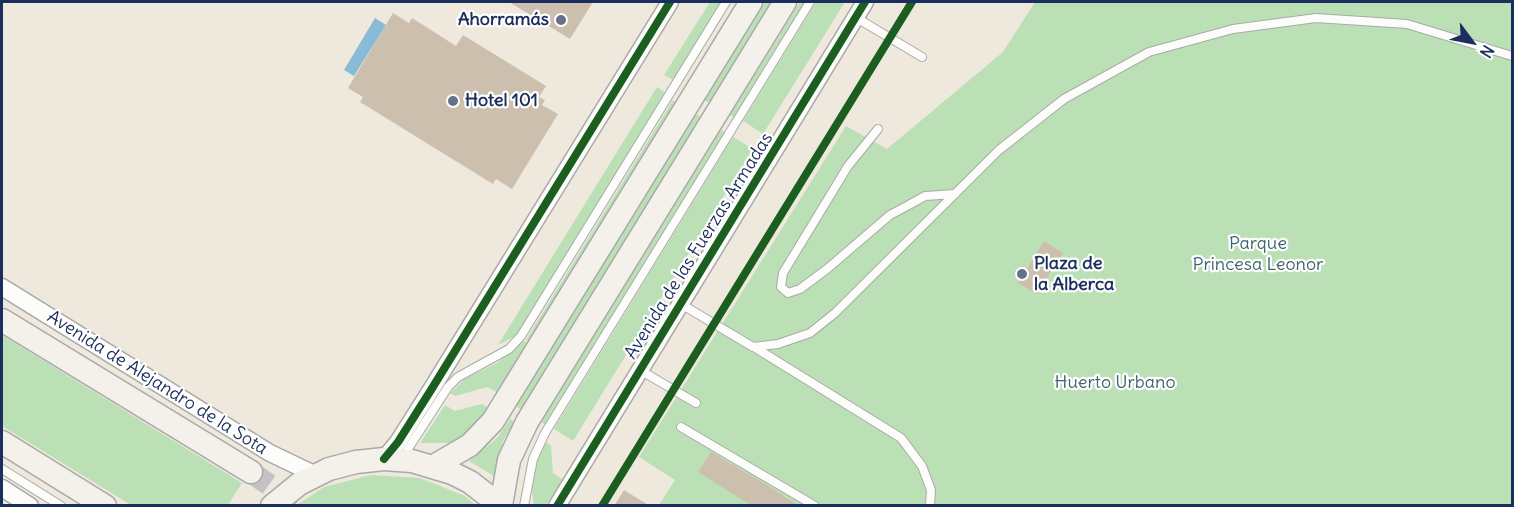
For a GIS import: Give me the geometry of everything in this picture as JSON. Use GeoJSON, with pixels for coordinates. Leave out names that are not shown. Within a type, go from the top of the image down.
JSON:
{"type":"FeatureCollection","features":[{"type":"Feature","properties":{"kind":"street"},"geometry":{"type":"LineString","coordinates":[[392,459],[398,442],[670,2]]}},
{"type":"Feature","properties":{"kind":"street"},"geometry":{"type":"LineString","coordinates":[[434,466],[470,445],[493,421],[751,2]]}},
{"type":"Feature","properties":{"kind":"street"},"geometry":{"type":"LineString","coordinates":[[272,506],[299,484],[316,475],[349,463],[392,459],[434,466],[470,482],[501,505],[509,460],[527,422],[785,2]]}},
{"type":"Feature","properties":{"kind":"street","name":"Avenida de las Fuerzas Armadas"},"geometry":{"type":"LineString","coordinates":[[557,506],[865,2]]}},
{"type":"Feature","properties":{"kind":"street","name":"Avenida de Alejandro de la Sota"},"geometry":{"type":"LineString","coordinates":[[2,287],[270,453],[316,475]]}},
{"type":"Feature","properties":{"kind":"street","name":"Avenida de Alejandro de la Sota"},"geometry":{"type":"LineString","coordinates":[[2,320],[251,472]]}},
{"type":"Feature","properties":{"kind":"street"},"geometry":{"type":"LineString","coordinates":[[2,442],[105,506]]}},
{"type":"Feature","properties":{"kind":"street"},"geometry":{"type":"LineString","coordinates":[[2,488],[30,506]]}},
{"type":"Feature","properties":{"kind":"lane"},"geometry":{"type":"LineString","coordinates":[[392,459],[458,377],[509,349],[521,336],[726,2]]}},
{"type":"Feature","properties":{"kind":"lane","name":"Avenida de las Fuerzas Armadas"},"geometry":{"type":"LineString","coordinates":[[524,506],[531,465],[542,438],[810,2]]}},
{"type":"Feature","properties":{"kind":"lane"},"geometry":{"type":"LineString","coordinates":[[855,17],[922,57]]}},
{"type":"Feature","properties":{"kind":"lane"},"geometry":{"type":"LineString","coordinates":[[753,347],[778,344],[810,333],[835,313],[999,150],[1064,99],[1149,52],[1233,29],[1316,18],[1407,24],[1512,56]]}},
{"type":"Feature","properties":{"kind":"lane"},"geometry":{"type":"LineString","coordinates":[[878,129],[848,166],[783,273],[781,287],[788,292],[800,289],[890,215],[925,196],[955,194]]}},
{"type":"Feature","properties":{"kind":"lane"},"geometry":{"type":"LineString","coordinates":[[681,304],[901,438],[922,466],[931,490],[930,506]]}},
{"type":"Feature","properties":{"kind":"lane"},"geometry":{"type":"LineString","coordinates":[[640,370],[696,404]]}},
{"type":"Feature","properties":{"kind":"lane"},"geometry":{"type":"LineString","coordinates":[[681,427],[814,506]]}},
{"type":"Feature","properties":{"kind":"lane"},"geometry":{"type":"LineString","coordinates":[[2,469],[61,506]]}},
{"type":"Feature","properties":{"kind":"green space"},"geometry":{"type":"Polygon","coordinates":[[[710,2],[721,2],[673,80],[664,75],[710,2]]]}},
{"type":"Feature","properties":{"kind":"green space"},"geometry":{"type":"Polygon","coordinates":[[[765,2],[774,2],[711,104],[704,100],[765,2]]]}},
{"type":"Feature","properties":{"kind":"green space"},"geometry":{"type":"Polygon","coordinates":[[[800,2],[805,2],[734,118],[730,115],[800,2]]]}},
{"type":"Feature","properties":{"kind":"green space"},"geometry":{"type":"Polygon","coordinates":[[[816,2],[845,2],[763,134],[743,121],[816,2]]]}},
{"type":"Feature","properties":{"kind":"green space","name":"Parque Princesa Leonor"},"geometry":{"type":"Polygon","coordinates":[[[1035,2],[1512,2],[1512,505],[659,505],[675,480],[639,457],[846,126],[887,149],[1003,52],[1035,2]]]}},
{"type":"Feature","properties":{"kind":"green space"},"geometry":{"type":"Polygon","coordinates":[[[657,87],[666,93],[517,335],[498,345],[657,87]]]}},
{"type":"Feature","properties":{"kind":"green space"},"geometry":{"type":"Polygon","coordinates":[[[673,100],[676,102],[529,342],[526,340],[673,100]]]}},
{"type":"Feature","properties":{"kind":"green space"},"geometry":{"type":"Polygon","coordinates":[[[696,114],[702,117],[522,410],[516,406],[696,114]]]}},
{"type":"Feature","properties":{"kind":"green space"},"geometry":{"type":"Polygon","coordinates":[[[721,130],[725,132],[546,425],[541,422],[721,130]]]}},
{"type":"Feature","properties":{"kind":"green space"},"geometry":{"type":"Polygon","coordinates":[[[733,137],[753,149],[573,441],[554,429],[733,137]]]}},
{"type":"Feature","properties":{"kind":"green space"},"geometry":{"type":"Polygon","coordinates":[[[2,335],[242,483],[228,505],[131,505],[2,426],[2,335]]]}},
{"type":"Feature","properties":{"kind":"green space"},"geometry":{"type":"Polygon","coordinates":[[[524,341],[528,343],[497,392],[487,387],[455,396],[450,393],[466,378],[497,363],[524,341]]]}},
{"type":"Feature","properties":{"kind":"green space"},"geometry":{"type":"Polygon","coordinates":[[[482,404],[489,408],[480,422],[464,436],[449,443],[420,443],[445,405],[455,411],[482,404]]]}},
{"type":"Feature","properties":{"kind":"green space"},"geometry":{"type":"Polygon","coordinates":[[[510,419],[515,422],[503,441],[494,476],[469,461],[497,438],[510,419]]]}},
{"type":"Feature","properties":{"kind":"green space"},"geometry":{"type":"Polygon","coordinates":[[[546,442],[551,446],[553,473],[563,480],[546,505],[534,506],[533,475],[540,452],[546,442]]]}},
{"type":"Feature","properties":{"kind":"green space"},"geometry":{"type":"Polygon","coordinates":[[[371,475],[420,478],[465,496],[475,505],[297,505],[324,487],[371,475]]]}},
{"type":"Feature","properties":{"kind":"water"},"geometry":{"type":"Polygon","coordinates":[[[375,18],[386,25],[354,76],[344,70],[375,18]]]}},
{"type":"Feature","properties":{"kind":"building","name":"Ahorramás"},"geometry":{"type":"Polygon","coordinates":[[[509,2],[593,2],[570,39],[509,2]]]}},
{"type":"Feature","properties":{"kind":"building","name":"Hotel 101"},"geometry":{"type":"Polygon","coordinates":[[[393,13],[409,23],[412,18],[456,46],[463,35],[546,86],[539,97],[545,100],[542,105],[558,114],[512,189],[496,179],[493,184],[360,102],[363,97],[348,88],[393,13]]]}},
{"type":"Feature","properties":{"kind":"building"},"geometry":{"type":"Polygon","coordinates":[[[1044,241],[1063,253],[1037,294],[1018,283],[1044,241]]]}},
{"type":"Feature","properties":{"kind":"building"},"geometry":{"type":"Polygon","coordinates":[[[711,452],[799,506],[752,506],[698,472],[711,452]]]}},
{"type":"Feature","properties":{"kind":"building"},"geometry":{"type":"Polygon","coordinates":[[[624,490],[650,506],[614,506],[624,490]]]}},
{"type":"Feature","properties":{"kind":"tunnel"},"geometry":{"type":"LineString","coordinates":[[251,472],[299,506]]}},
{"type":"Feature","properties":{"kind":"cycle path"},"geometry":{"type":"LineString","coordinates":[[384,459],[398,442],[431,390],[670,2]]}},
{"type":"Feature","properties":{"kind":"cycle path"},"geometry":{"type":"LineString","coordinates":[[557,506],[865,2]]}},
{"type":"Feature","properties":{"kind":"cycle path"},"geometry":{"type":"LineString","coordinates":[[602,506],[912,2]]}},
{"type":"Feature","properties":{"kind":"place","name":"Ahorramás"},"geometry":{"type":"Point","coordinates":[561,20]}},
{"type":"Feature","properties":{"kind":"place","name":"Hotel 101"},"geometry":{"type":"Point","coordinates":[453,101]}},
{"type":"Feature","properties":{"kind":"place","name":"Plaza de la Alberca"},"geometry":{"type":"Point","coordinates":[1022,274]}},
{"type":"Feature","properties":{"kind":"park label","name":"Huerto Urbano"},"geometry":{"type":"Point","coordinates":[1115,383]}}]}
